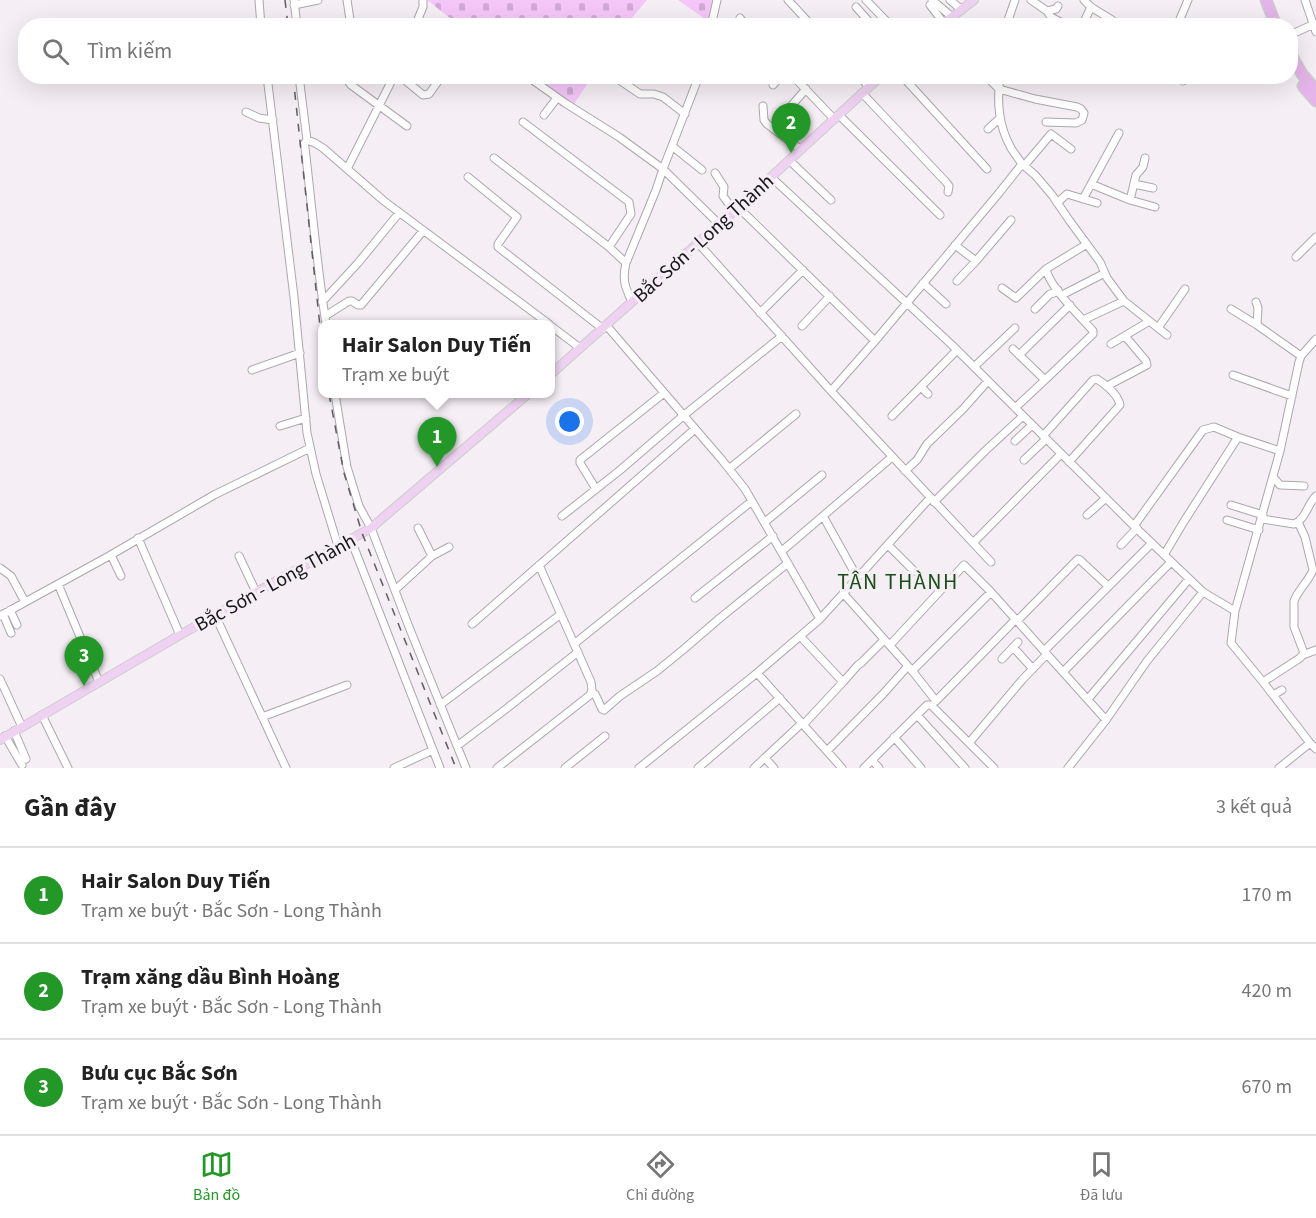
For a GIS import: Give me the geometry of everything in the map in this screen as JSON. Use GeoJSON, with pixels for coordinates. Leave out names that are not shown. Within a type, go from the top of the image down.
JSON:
{"type":"FeatureCollection","features":[{"type":"Feature","properties":{"kind":"highway"},"geometry":{"type":"LineString","coordinates":[[1258,0],[1265,18]]}},
{"type":"Feature","properties":{"kind":"highway"},"geometry":{"type":"LineString","coordinates":[[1266,0],[1273,18]]}},
{"type":"Feature","properties":{"kind":"highway"},"geometry":{"type":"LineString","coordinates":[[1298,67],[1316,90]]}},
{"type":"Feature","properties":{"kind":"highway"},"geometry":{"type":"LineString","coordinates":[[1298,79],[1316,101]]}},
{"type":"Feature","properties":{"kind":"main road"},"geometry":{"type":"LineString","coordinates":[[951,18],[974,0]]}},
{"type":"Feature","properties":{"kind":"main road","name":"Bắc Sơn - Long Thành"},"geometry":{"type":"LineString","coordinates":[[555,370],[872,84]]}},
{"type":"Feature","properties":{"kind":"main road","name":"Bắc Sơn - Long Thành"},"geometry":{"type":"LineString","coordinates":[[3,738],[371,528],[522,398]]}},
{"type":"Feature","properties":{"kind":"street"},"geometry":{"type":"LineString","coordinates":[[259,0],[260,18]]}},
{"type":"Feature","properties":{"kind":"street"},"geometry":{"type":"LineString","coordinates":[[296,18],[294,2],[318,0]]}},
{"type":"Feature","properties":{"kind":"street"},"geometry":{"type":"LineString","coordinates":[[347,0],[350,18]]}},
{"type":"Feature","properties":{"kind":"street"},"geometry":{"type":"LineString","coordinates":[[418,18],[423,0]]}},
{"type":"Feature","properties":{"kind":"street"},"geometry":{"type":"LineString","coordinates":[[713,18],[717,0]]}},
{"type":"Feature","properties":{"kind":"street"},"geometry":{"type":"LineString","coordinates":[[788,0],[805,18]]}},
{"type":"Feature","properties":{"kind":"street"},"geometry":{"type":"LineString","coordinates":[[866,0],[883,18]]}},
{"type":"Feature","properties":{"kind":"street"},"geometry":{"type":"LineString","coordinates":[[950,0],[962,10]]}},
{"type":"Feature","properties":{"kind":"street"},"geometry":{"type":"LineString","coordinates":[[1009,18],[1015,0]]}},
{"type":"Feature","properties":{"kind":"street"},"geometry":{"type":"LineString","coordinates":[[1031,0],[1047,11],[1051,18]]}},
{"type":"Feature","properties":{"kind":"street"},"geometry":{"type":"LineString","coordinates":[[1084,0],[1109,18]]}},
{"type":"Feature","properties":{"kind":"street"},"geometry":{"type":"LineString","coordinates":[[1180,18],[1188,0]]}},
{"type":"Feature","properties":{"kind":"street"},"geometry":{"type":"LineString","coordinates":[[1298,33],[1315,29],[1305,0]]}},
{"type":"Feature","properties":{"kind":"street"},"geometry":{"type":"LineString","coordinates":[[931,3],[943,18]]}},
{"type":"Feature","properties":{"kind":"street"},"geometry":{"type":"LineString","coordinates":[[1047,11],[1056,9],[1058,6]]}},
{"type":"Feature","properties":{"kind":"street"},"geometry":{"type":"LineString","coordinates":[[856,7],[866,18]]}},
{"type":"Feature","properties":{"kind":"street"},"geometry":{"type":"LineString","coordinates":[[1086,18],[1091,7]]}},
{"type":"Feature","properties":{"kind":"street"},"geometry":{"type":"LineString","coordinates":[[268,84],[310,448],[338,546]]}},
{"type":"Feature","properties":{"kind":"street"},"geometry":{"type":"LineString","coordinates":[[299,84],[307,140],[304,144],[326,320]]}},
{"type":"Feature","properties":{"kind":"street"},"geometry":{"type":"LineString","coordinates":[[350,84],[406,126]]}},
{"type":"Feature","properties":{"kind":"street"},"geometry":{"type":"LineString","coordinates":[[347,169],[390,84]]}},
{"type":"Feature","properties":{"kind":"street"},"geometry":{"type":"LineString","coordinates":[[410,84],[423,95],[429,94],[437,84]]}},
{"type":"Feature","properties":{"kind":"street"},"geometry":{"type":"LineString","coordinates":[[538,84],[663,169],[719,224]]}},
{"type":"Feature","properties":{"kind":"street"},"geometry":{"type":"LineString","coordinates":[[625,84],[640,94],[654,94],[663,97],[685,114]]}},
{"type":"Feature","properties":{"kind":"street"},"geometry":{"type":"LineString","coordinates":[[632,302],[624,283],[626,263],[696,84]]}},
{"type":"Feature","properties":{"kind":"street"},"geometry":{"type":"LineString","coordinates":[[800,84],[940,215]]}},
{"type":"Feature","properties":{"kind":"street"},"geometry":{"type":"LineString","coordinates":[[862,84],[865,90],[946,182],[949,186],[948,192]]}},
{"type":"Feature","properties":{"kind":"street"},"geometry":{"type":"LineString","coordinates":[[909,84],[987,169]]}},
{"type":"Feature","properties":{"kind":"street"},"geometry":{"type":"LineString","coordinates":[[995,84],[999,88],[1035,99],[1077,107],[1084,113],[1082,120],[1076,123],[1046,122]]}},
{"type":"Feature","properties":{"kind":"street"},"geometry":{"type":"LineString","coordinates":[[999,84],[998,109],[1000,118],[1011,147],[1023,165],[1049,191],[1100,262],[1124,301],[1167,335]]}},
{"type":"Feature","properties":{"kind":"street"},"geometry":{"type":"LineString","coordinates":[[792,105],[806,90]]}},
{"type":"Feature","properties":{"kind":"street"},"geometry":{"type":"LineString","coordinates":[[544,115],[557,98]]}},
{"type":"Feature","properties":{"kind":"street"},"geometry":{"type":"LineString","coordinates":[[763,106],[764,120],[767,124],[800,150]]}},
{"type":"Feature","properties":{"kind":"street"},"geometry":{"type":"LineString","coordinates":[[246,112],[273,120]]}},
{"type":"Feature","properties":{"kind":"street"},"geometry":{"type":"LineString","coordinates":[[988,129],[1000,118]]}},
{"type":"Feature","properties":{"kind":"street"},"geometry":{"type":"LineString","coordinates":[[523,122],[629,202],[631,214],[609,247]]}},
{"type":"Feature","properties":{"kind":"street"},"geometry":{"type":"LineString","coordinates":[[1083,199],[1119,133]]}},
{"type":"Feature","properties":{"kind":"street"},"geometry":{"type":"LineString","coordinates":[[831,391],[873,350],[875,340],[1051,134],[1071,149]]}},
{"type":"Feature","properties":{"kind":"street"},"geometry":{"type":"LineString","coordinates":[[307,140],[323,148],[399,213],[543,320]]}},
{"type":"Feature","properties":{"kind":"street"},"geometry":{"type":"LineString","coordinates":[[672,146],[702,170]]}},
{"type":"Feature","properties":{"kind":"street"},"geometry":{"type":"LineString","coordinates":[[1130,200],[1136,175],[1144,165],[1145,158]]}},
{"type":"Feature","properties":{"kind":"street"},"geometry":{"type":"LineString","coordinates":[[494,159],[609,247],[626,263]]}},
{"type":"Feature","properties":{"kind":"street"},"geometry":{"type":"LineString","coordinates":[[789,160],[831,200]]}},
{"type":"Feature","properties":{"kind":"street"},"geometry":{"type":"LineString","coordinates":[[715,173],[724,187],[723,196],[875,340]]}},
{"type":"Feature","properties":{"kind":"street"},"geometry":{"type":"LineString","coordinates":[[468,177],[517,217],[498,247],[605,327],[745,489],[820,619]]}},
{"type":"Feature","properties":{"kind":"street"},"geometry":{"type":"LineString","coordinates":[[771,177],[957,350],[1189,579],[1203,592],[1235,611]]}},
{"type":"Feature","properties":{"kind":"street"},"geometry":{"type":"LineString","coordinates":[[1091,184],[1130,200],[1155,207]]}},
{"type":"Feature","properties":{"kind":"street"},"geometry":{"type":"LineString","coordinates":[[1134,184],[1153,188]]}},
{"type":"Feature","properties":{"kind":"street"},"geometry":{"type":"LineString","coordinates":[[1044,198],[1049,191]]}},
{"type":"Feature","properties":{"kind":"street"},"geometry":{"type":"LineString","coordinates":[[1057,203],[1067,194],[1097,203]]}},
{"type":"Feature","properties":{"kind":"street"},"geometry":{"type":"LineString","coordinates":[[322,302],[399,213]]}},
{"type":"Feature","properties":{"kind":"street"},"geometry":{"type":"LineString","coordinates":[[957,281],[1011,220]]}},
{"type":"Feature","properties":{"kind":"street"},"geometry":{"type":"LineString","coordinates":[[325,316],[349,301],[361,305],[423,231]]}},
{"type":"Feature","properties":{"kind":"street"},"geometry":{"type":"LineString","coordinates":[[1296,257],[1316,237]]}},
{"type":"Feature","properties":{"kind":"street"},"geometry":{"type":"LineString","coordinates":[[698,243],[831,391],[991,562]]}},
{"type":"Feature","properties":{"kind":"street"},"geometry":{"type":"LineString","coordinates":[[1002,288],[1016,298],[1046,269],[1087,244]]}},
{"type":"Feature","properties":{"kind":"street"},"geometry":{"type":"LineString","coordinates":[[955,245],[976,261]]}},
{"type":"Feature","properties":{"kind":"street"},"geometry":{"type":"LineString","coordinates":[[1015,408],[1093,334],[1093,331],[1060,293],[1046,269]]}},
{"type":"Feature","properties":{"kind":"street"},"geometry":{"type":"LineString","coordinates":[[760,313],[803,270]]}},
{"type":"Feature","properties":{"kind":"street"},"geometry":{"type":"LineString","coordinates":[[1035,309],[1050,294],[1060,293],[1105,273]]}},
{"type":"Feature","properties":{"kind":"street"},"geometry":{"type":"LineString","coordinates":[[923,283],[946,304]]}},
{"type":"Feature","properties":{"kind":"street"},"geometry":{"type":"LineString","coordinates":[[1158,328],[1185,289]]}},
{"type":"Feature","properties":{"kind":"street"},"geometry":{"type":"LineString","coordinates":[[802,326],[830,296]]}},
{"type":"Feature","properties":{"kind":"street"},"geometry":{"type":"LineString","coordinates":[[1083,320],[1124,301]]}},
{"type":"Feature","properties":{"kind":"street"},"geometry":{"type":"LineString","coordinates":[[1256,302],[1257,325]]}},
{"type":"Feature","properties":{"kind":"street"},"geometry":{"type":"LineString","coordinates":[[1045,380],[1016,352],[1070,305]]}},
{"type":"Feature","properties":{"kind":"street"},"geometry":{"type":"LineString","coordinates":[[1231,309],[1301,356]]}},
{"type":"Feature","properties":{"kind":"street"},"geometry":{"type":"LineString","coordinates":[[1111,344],[1149,322]]}},
{"type":"Feature","properties":{"kind":"street"},"geometry":{"type":"LineString","coordinates":[[974,368],[1015,328]]}},
{"type":"Feature","properties":{"kind":"street"},"geometry":{"type":"LineString","coordinates":[[555,329],[580,348]]}},
{"type":"Feature","properties":{"kind":"street"},"geometry":{"type":"LineString","coordinates":[[562,516],[782,336]]}},
{"type":"Feature","properties":{"kind":"street"},"geometry":{"type":"LineString","coordinates":[[1107,386],[1147,364],[1125,336]]}},
{"type":"Feature","properties":{"kind":"street"},"geometry":{"type":"LineString","coordinates":[[1279,768],[1313,746],[1231,643],[1235,611],[1280,451],[1301,356],[1316,339]]}},
{"type":"Feature","properties":{"kind":"street"},"geometry":{"type":"LineString","coordinates":[[892,416],[957,350]]}},
{"type":"Feature","properties":{"kind":"street"},"geometry":{"type":"LineString","coordinates":[[252,370],[300,353]]}},
{"type":"Feature","properties":{"kind":"street"},"geometry":{"type":"LineString","coordinates":[[1233,375],[1292,396]]}},
{"type":"Feature","properties":{"kind":"street"},"geometry":{"type":"LineString","coordinates":[[1024,460],[1096,379],[1107,386],[1119,400],[1120,405],[1069,462]]}},
{"type":"Feature","properties":{"kind":"street"},"geometry":{"type":"LineString","coordinates":[[905,471],[927,444],[963,409],[987,381]]}},
{"type":"Feature","properties":{"kind":"street"},"geometry":{"type":"LineString","coordinates":[[921,387],[928,394]]}},
{"type":"Feature","properties":{"kind":"street"},"geometry":{"type":"LineString","coordinates":[[597,489],[582,468],[580,460],[664,393]]}},
{"type":"Feature","properties":{"kind":"street"},"geometry":{"type":"LineString","coordinates":[[336,398],[347,467],[359,506],[371,528],[466,768]]}},
{"type":"Feature","properties":{"kind":"street"},"geometry":{"type":"LineString","coordinates":[[729,469],[796,414]]}},
{"type":"Feature","properties":{"kind":"street"},"geometry":{"type":"LineString","coordinates":[[639,768],[820,619],[888,544],[932,500],[1023,416]]}},
{"type":"Feature","properties":{"kind":"street"},"geometry":{"type":"LineString","coordinates":[[280,426],[306,418]]}},
{"type":"Feature","properties":{"kind":"street"},"geometry":{"type":"LineString","coordinates":[[1015,441],[1032,424]]}},
{"type":"Feature","properties":{"kind":"street"},"geometry":{"type":"LineString","coordinates":[[1121,545],[1203,430],[1214,427],[1280,451]]}},
{"type":"Feature","properties":{"kind":"street"},"geometry":{"type":"LineString","coordinates":[[472,624],[695,429]]}},
{"type":"Feature","properties":{"kind":"street"},"geometry":{"type":"LineString","coordinates":[[1164,555],[1238,437]]}},
{"type":"Feature","properties":{"kind":"street"},"geometry":{"type":"LineString","coordinates":[[11,633],[1,615],[214,495],[310,448]]}},
{"type":"Feature","properties":{"kind":"street"},"geometry":{"type":"LineString","coordinates":[[973,543],[1061,454]]}},
{"type":"Feature","properties":{"kind":"street"},"geometry":{"type":"LineString","coordinates":[[782,551],[892,457]]}},
{"type":"Feature","properties":{"kind":"street"},"geometry":{"type":"LineString","coordinates":[[765,522],[822,475]]}},
{"type":"Feature","properties":{"kind":"street"},"geometry":{"type":"LineString","coordinates":[[1273,477],[1280,484],[1304,486]]}},
{"type":"Feature","properties":{"kind":"street"},"geometry":{"type":"LineString","coordinates":[[1230,505],[1262,517],[1294,524],[1304,517],[1311,501],[1316,496]]}},
{"type":"Feature","properties":{"kind":"street"},"geometry":{"type":"LineString","coordinates":[[1087,515],[1106,498]]}},
{"type":"Feature","properties":{"kind":"street"},"geometry":{"type":"LineString","coordinates":[[574,644],[752,501]]}},
{"type":"Feature","properties":{"kind":"street"},"geometry":{"type":"LineString","coordinates":[[823,516],[857,578]]}},
{"type":"Feature","properties":{"kind":"street"},"geometry":{"type":"LineString","coordinates":[[1227,520],[1259,530]]}},
{"type":"Feature","properties":{"kind":"street"},"geometry":{"type":"LineString","coordinates":[[1298,522],[1305,537],[1313,570],[1294,601],[1294,627],[1304,650],[1303,655]]}},
{"type":"Feature","properties":{"kind":"street"},"geometry":{"type":"LineString","coordinates":[[418,528],[432,556]]}},
{"type":"Feature","properties":{"kind":"street"},"geometry":{"type":"LineString","coordinates":[[695,598],[773,536]]}},
{"type":"Feature","properties":{"kind":"street"},"geometry":{"type":"LineString","coordinates":[[138,538],[180,635]]}},
{"type":"Feature","properties":{"kind":"street"},"geometry":{"type":"LineString","coordinates":[[351,540],[440,768]]}},
{"type":"Feature","properties":{"kind":"street"},"geometry":{"type":"LineString","coordinates":[[969,743],[1045,653],[1152,543]]}},
{"type":"Feature","properties":{"kind":"street"},"geometry":{"type":"LineString","coordinates":[[888,544],[914,571]]}},
{"type":"Feature","properties":{"kind":"street"},"geometry":{"type":"LineString","coordinates":[[395,590],[432,556],[449,547]]}},
{"type":"Feature","properties":{"kind":"street"},"geometry":{"type":"LineString","coordinates":[[111,555],[121,576]]}},
{"type":"Feature","properties":{"kind":"street"},"geometry":{"type":"LineString","coordinates":[[239,556],[256,592]]}},
{"type":"Feature","properties":{"kind":"street"},"geometry":{"type":"LineString","coordinates":[[864,768],[1077,560],[1080,560],[1108,586]]}},
{"type":"Feature","properties":{"kind":"street"},"geometry":{"type":"LineString","coordinates":[[1063,672],[1171,562]]}},
{"type":"Feature","properties":{"kind":"street"},"geometry":{"type":"LineString","coordinates":[[539,565],[591,682],[592,693],[595,694],[604,710],[657,671],[788,563]]}},
{"type":"Feature","properties":{"kind":"street"},"geometry":{"type":"LineString","coordinates":[[754,768],[803,724],[858,665],[887,643],[964,565],[1017,620],[1106,720]]}},
{"type":"Feature","properties":{"kind":"street"},"geometry":{"type":"LineString","coordinates":[[0,568],[11,576],[25,602]]}},
{"type":"Feature","properties":{"kind":"street"},"geometry":{"type":"LineString","coordinates":[[1088,699],[1189,579]]}},
{"type":"Feature","properties":{"kind":"street"},"geometry":{"type":"LineString","coordinates":[[58,584],[99,682]]}},
{"type":"Feature","properties":{"kind":"street"},"geometry":{"type":"LineString","coordinates":[[827,751],[883,694],[991,592]]}},
{"type":"Feature","properties":{"kind":"street"},"geometry":{"type":"LineString","coordinates":[[1068,768],[1106,720],[1147,661],[1203,592]]}},
{"type":"Feature","properties":{"kind":"street"},"geometry":{"type":"LineString","coordinates":[[843,593],[910,668],[933,703],[994,768]]}},
{"type":"Feature","properties":{"kind":"street"},"geometry":{"type":"LineString","coordinates":[[10,610],[16,625]]}},
{"type":"Feature","properties":{"kind":"street"},"geometry":{"type":"LineString","coordinates":[[440,705],[561,614]]}},
{"type":"Feature","properties":{"kind":"street"},"geometry":{"type":"LineString","coordinates":[[215,615],[286,768]]}},
{"type":"Feature","properties":{"kind":"street"},"geometry":{"type":"LineString","coordinates":[[800,636],[843,682]]}},
{"type":"Feature","properties":{"kind":"street"},"geometry":{"type":"LineString","coordinates":[[1002,659],[1016,645],[1033,669]]}},
{"type":"Feature","properties":{"kind":"street"},"geometry":{"type":"LineString","coordinates":[[1263,682],[1303,655],[1316,650]]}},
{"type":"Feature","properties":{"kind":"street"},"geometry":{"type":"LineString","coordinates":[[457,746],[578,652]]}},
{"type":"Feature","properties":{"kind":"street"},"geometry":{"type":"LineString","coordinates":[[757,673],[842,768]]}},
{"type":"Feature","properties":{"kind":"street"},"geometry":{"type":"LineString","coordinates":[[0,679],[18,729],[24,762],[3,738]]}},
{"type":"Feature","properties":{"kind":"street"},"geometry":{"type":"LineString","coordinates":[[262,717],[347,685]]}},
{"type":"Feature","properties":{"kind":"street"},"geometry":{"type":"LineString","coordinates":[[1273,695],[1282,690]]}},
{"type":"Feature","properties":{"kind":"street"},"geometry":{"type":"LineString","coordinates":[[497,768],[592,693]]}},
{"type":"Feature","properties":{"kind":"street"},"geometry":{"type":"LineString","coordinates":[[698,768],[780,698]]}},
{"type":"Feature","properties":{"kind":"street"},"geometry":{"type":"LineString","coordinates":[[42,715],[68,768]]}},
{"type":"Feature","properties":{"kind":"street"},"geometry":{"type":"LineString","coordinates":[[917,715],[965,768]]}},
{"type":"Feature","properties":{"kind":"street"},"geometry":{"type":"LineString","coordinates":[[565,768],[605,736]]}},
{"type":"Feature","properties":{"kind":"street"},"geometry":{"type":"LineString","coordinates":[[894,737],[921,768]]}},
{"type":"Feature","properties":{"kind":"street"},"geometry":{"type":"LineString","coordinates":[[394,768],[433,750]]}},
{"type":"Feature","properties":{"kind":"street"},"geometry":{"type":"LineString","coordinates":[[765,758],[774,768]]}},
{"type":"Feature","properties":{"kind":"street"},"geometry":{"type":"LineString","coordinates":[[872,760],[879,768]]}},
{"type":"Feature","properties":{"kind":"green space"},"geometry":{"type":"Polygon","coordinates":[[[427,0],[647,0],[632,18],[450,18],[427,0]]]}},
{"type":"Feature","properties":{"kind":"green space"},"geometry":{"type":"Polygon","coordinates":[[[678,0],[717,0],[713,18],[704,18],[678,0]]]}},
{"type":"Feature","properties":{"kind":"green space"},"geometry":{"type":"Polygon","coordinates":[[[539,84],[587,84],[572,107],[539,84]]]}},
{"type":"Feature","properties":{"kind":"railway"},"geometry":{"type":"LineString","coordinates":[[285,0],[287,18]]}},
{"type":"Feature","properties":{"kind":"railway"},"geometry":{"type":"LineString","coordinates":[[294,84],[319,320]]}},
{"type":"Feature","properties":{"kind":"railway"},"geometry":{"type":"LineString","coordinates":[[330,398],[344,473],[362,533],[456,768]]}},
{"type":"Feature","properties":{"kind":"place","name":"Trạm xăng dầu Bình Hoàng"},"geometry":{"type":"Point","coordinates":[791,153]}},
{"type":"Feature","properties":{"kind":"place","name":"Hair Salon Duy Tiến"},"geometry":{"type":"Point","coordinates":[437,467]}},
{"type":"Feature","properties":{"kind":"place","name":"Bưu cục Bắc Sơn"},"geometry":{"type":"Point","coordinates":[84,686]}},
{"type":"Feature","properties":{"kind":"district","name":"TÂN THÀNH"},"geometry":{"type":"Point","coordinates":[898,581]}}]}
